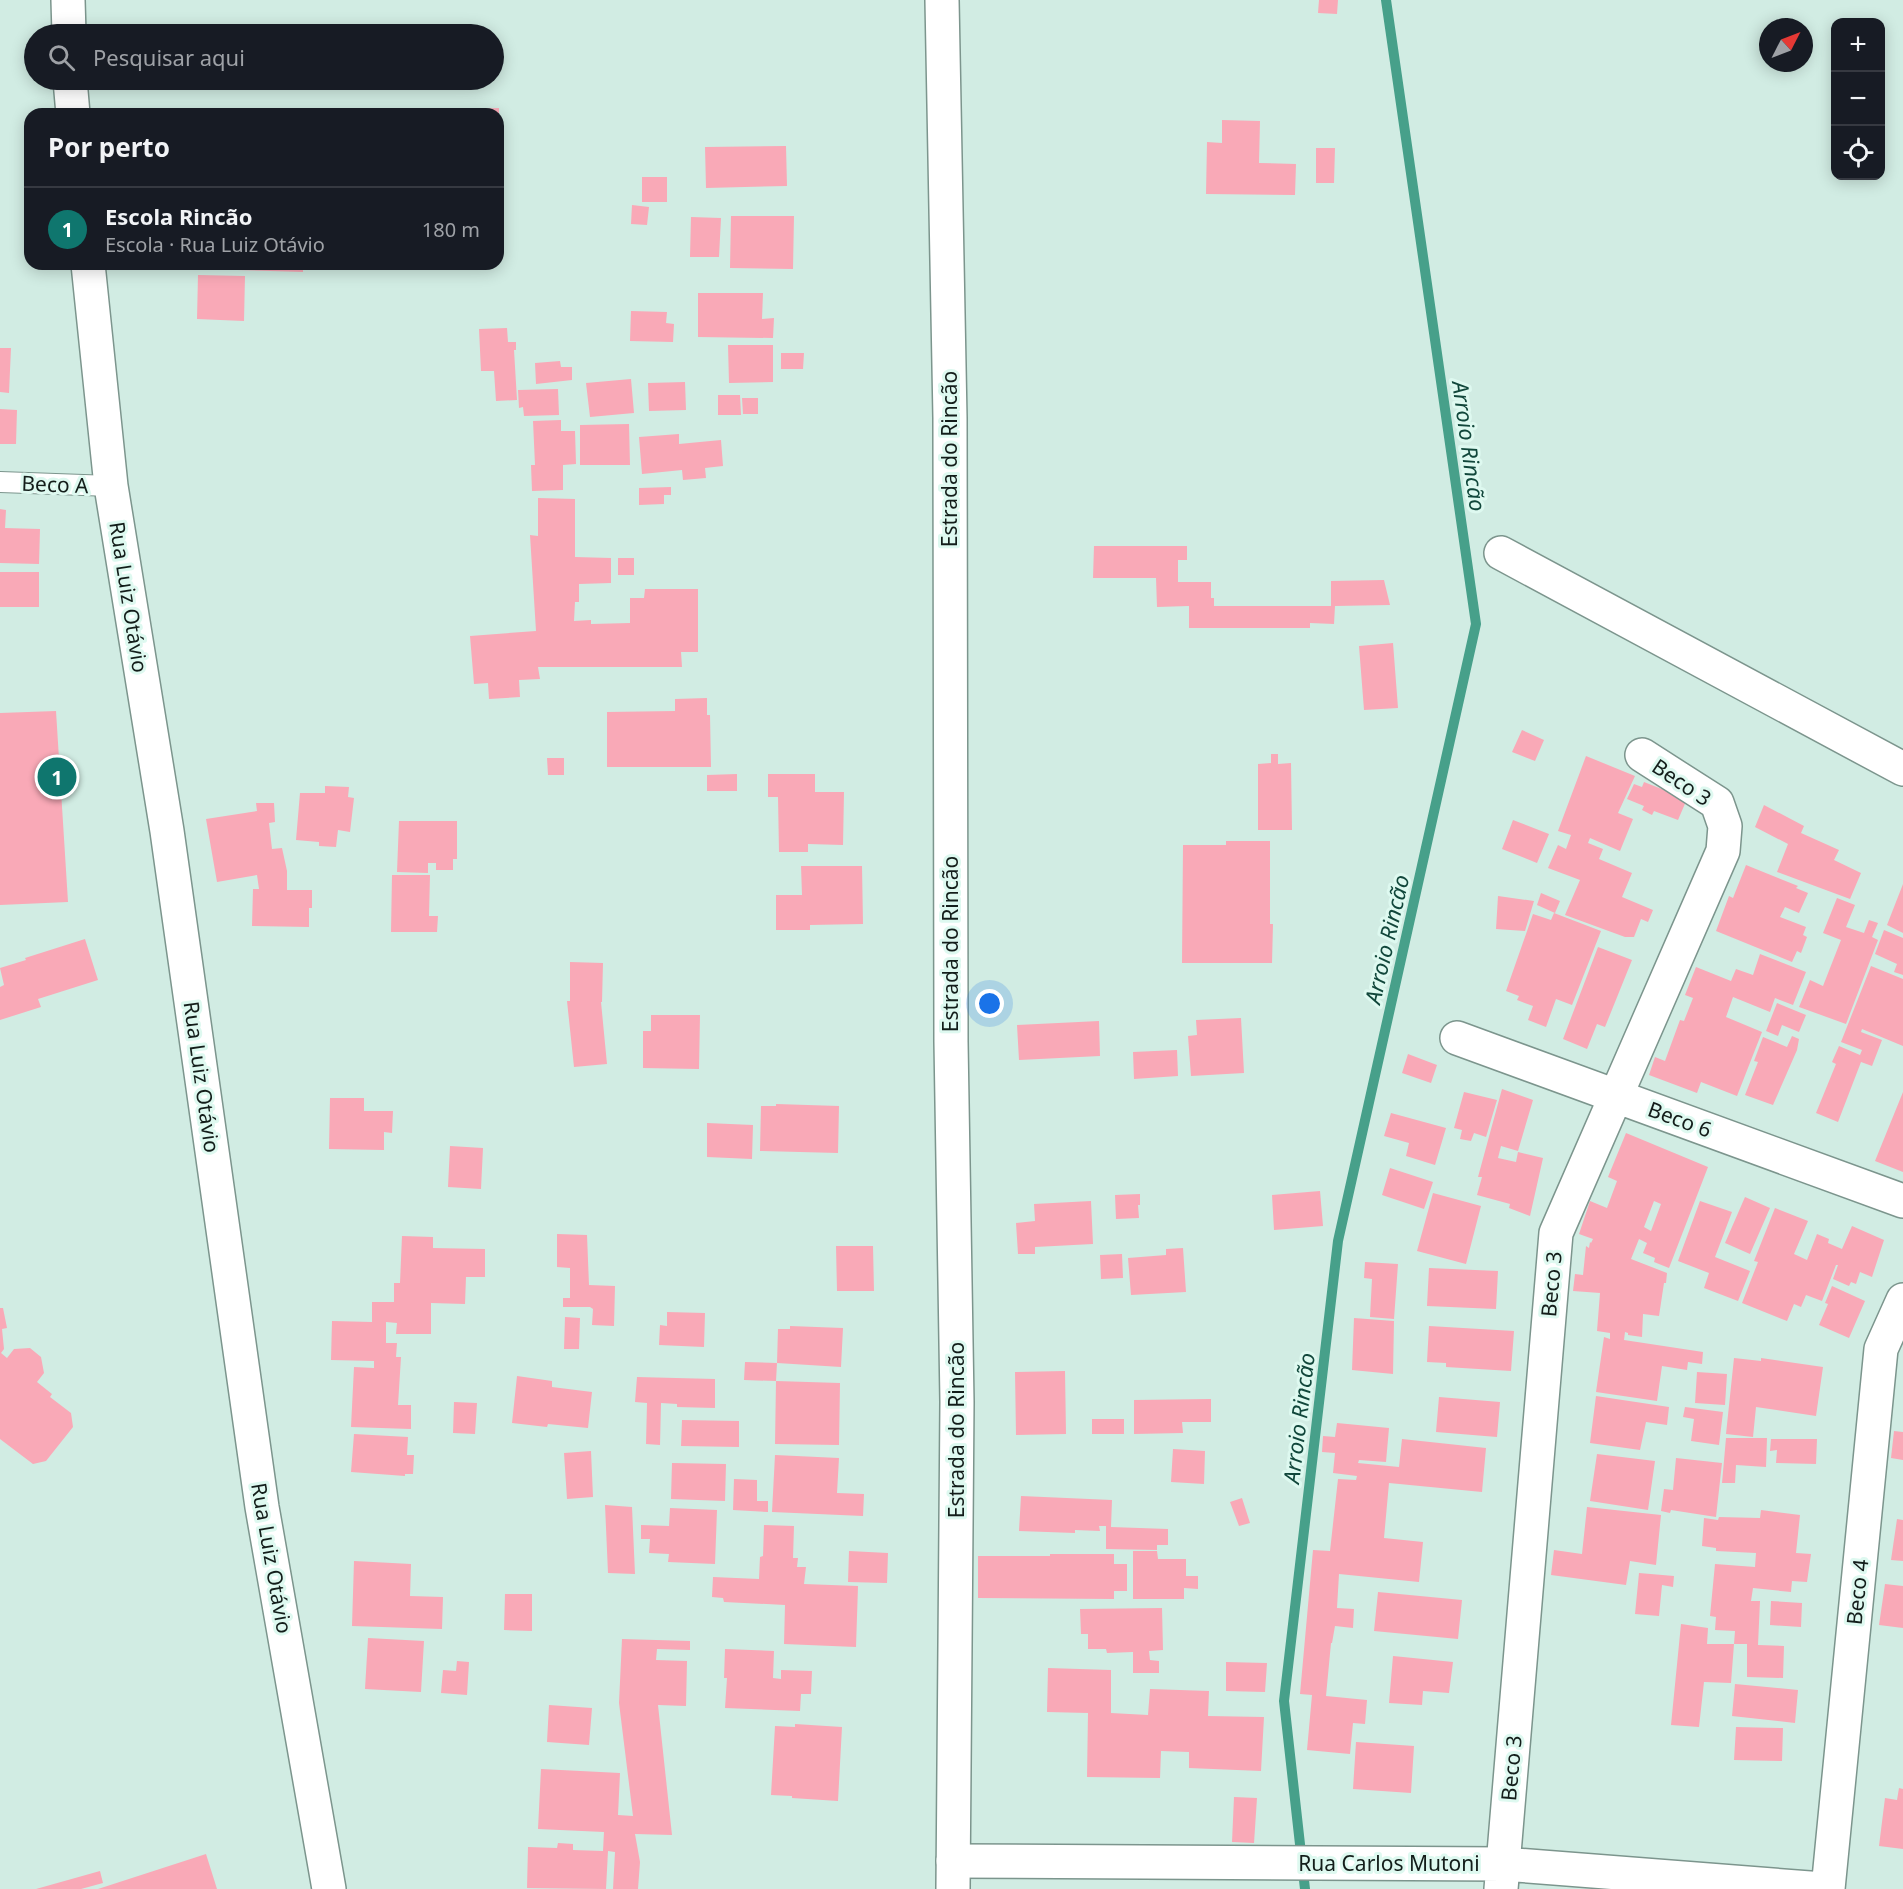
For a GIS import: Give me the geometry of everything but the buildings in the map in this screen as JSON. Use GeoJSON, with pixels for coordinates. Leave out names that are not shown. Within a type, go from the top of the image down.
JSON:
{"type":"FeatureCollection","features":[{"type":"Feature","properties":{"kind":"street"},"geometry":{"type":"LineString","coordinates":[[68,0],[69,24]]}},
{"type":"Feature","properties":{"kind":"street","name":"Estrada do Rincão"},"geometry":{"type":"LineString","coordinates":[[942,0],[950,418],[951,1030],[957,1402],[953,1875]]}},
{"type":"Feature","properties":{"kind":"street"},"geometry":{"type":"LineString","coordinates":[[71,90],[72,108]]}},
{"type":"Feature","properties":{"kind":"street","name":"Rua Luiz Otávio"},"geometry":{"type":"LineString","coordinates":[[89,270],[111,486],[168,831],[262,1508],[329,1889]]}},
{"type":"Feature","properties":{"kind":"street"},"geometry":{"type":"LineString","coordinates":[[1501,553],[1903,769]]}},
{"type":"Feature","properties":{"kind":"street","name":"Beco 3"},"geometry":{"type":"LineString","coordinates":[[1502,1876],[1556,1233],[1723,851],[1725,826],[1717,803],[1642,755]]}},
{"type":"Feature","properties":{"kind":"street","name":"Beco 6"},"geometry":{"type":"LineString","coordinates":[[1457,1038],[1903,1201]]}},
{"type":"Feature","properties":{"kind":"street","name":"Beco 4"},"geometry":{"type":"LineString","coordinates":[[1828,1889],[1881,1349],[1903,1300]]}},
{"type":"Feature","properties":{"kind":"street","name":"Rua Carlos Mutoni"},"geometry":{"type":"LineString","coordinates":[[953,1875],[1502,1876],[1823,1889]]}},
{"type":"Feature","properties":{"kind":"lane","name":"Beco A"},"geometry":{"type":"LineString","coordinates":[[0,482],[111,486]]}},
{"type":"Feature","properties":{"kind":"waterway","name":"Arroio Rincão"},"geometry":{"type":"LineString","coordinates":[[1305,1889],[1284,1701],[1338,1241],[1476,624],[1386,0]]}},
{"type":"Feature","properties":{"kind":"place","name":"Escola Rincão"},"geometry":{"type":"Point","coordinates":[57,777]}}]}
